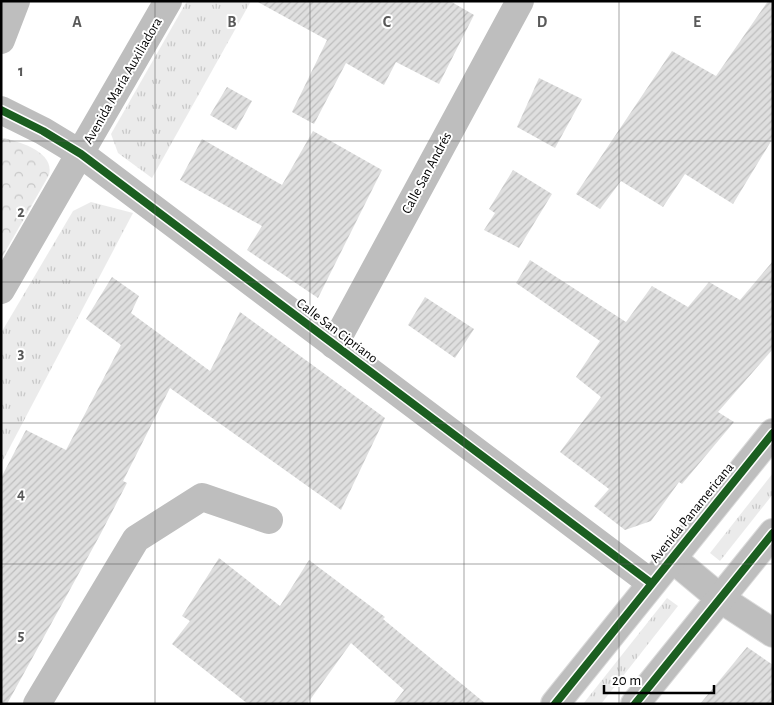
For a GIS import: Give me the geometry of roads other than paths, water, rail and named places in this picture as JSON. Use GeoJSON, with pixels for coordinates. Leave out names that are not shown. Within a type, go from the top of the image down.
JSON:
{"type":"FeatureCollection","features":[{"type":"Feature","properties":{"kind":"street"},"geometry":{"type":"LineString","coordinates":[[1,40],[16,1]]}},
{"type":"Feature","properties":{"kind":"street","name":"Avenida María Auxiliadora"},"geometry":{"type":"LineString","coordinates":[[1,290],[168,1]]}},
{"type":"Feature","properties":{"kind":"street","name":"Calle San Andrés"},"geometry":{"type":"LineString","coordinates":[[334,344],[520,1]]}},
{"type":"Feature","properties":{"kind":"street","name":"Calle San Cipriano"},"geometry":{"type":"LineString","coordinates":[[1,110],[43,131],[81,154],[651,583]]}},
{"type":"Feature","properties":{"kind":"street","name":"Avenida Panamericana"},"geometry":{"type":"LineString","coordinates":[[555,704],[773,433]]}},
{"type":"Feature","properties":{"kind":"street"},"geometry":{"type":"LineString","coordinates":[[37,704],[136,539],[202,497],[269,520]]}},
{"type":"Feature","properties":{"kind":"street"},"geometry":{"type":"LineString","coordinates":[[635,704],[721,600],[773,533]]}},
{"type":"Feature","properties":{"kind":"street"},"geometry":{"type":"LineString","coordinates":[[673,558],[721,600],[773,633]]}}]}
